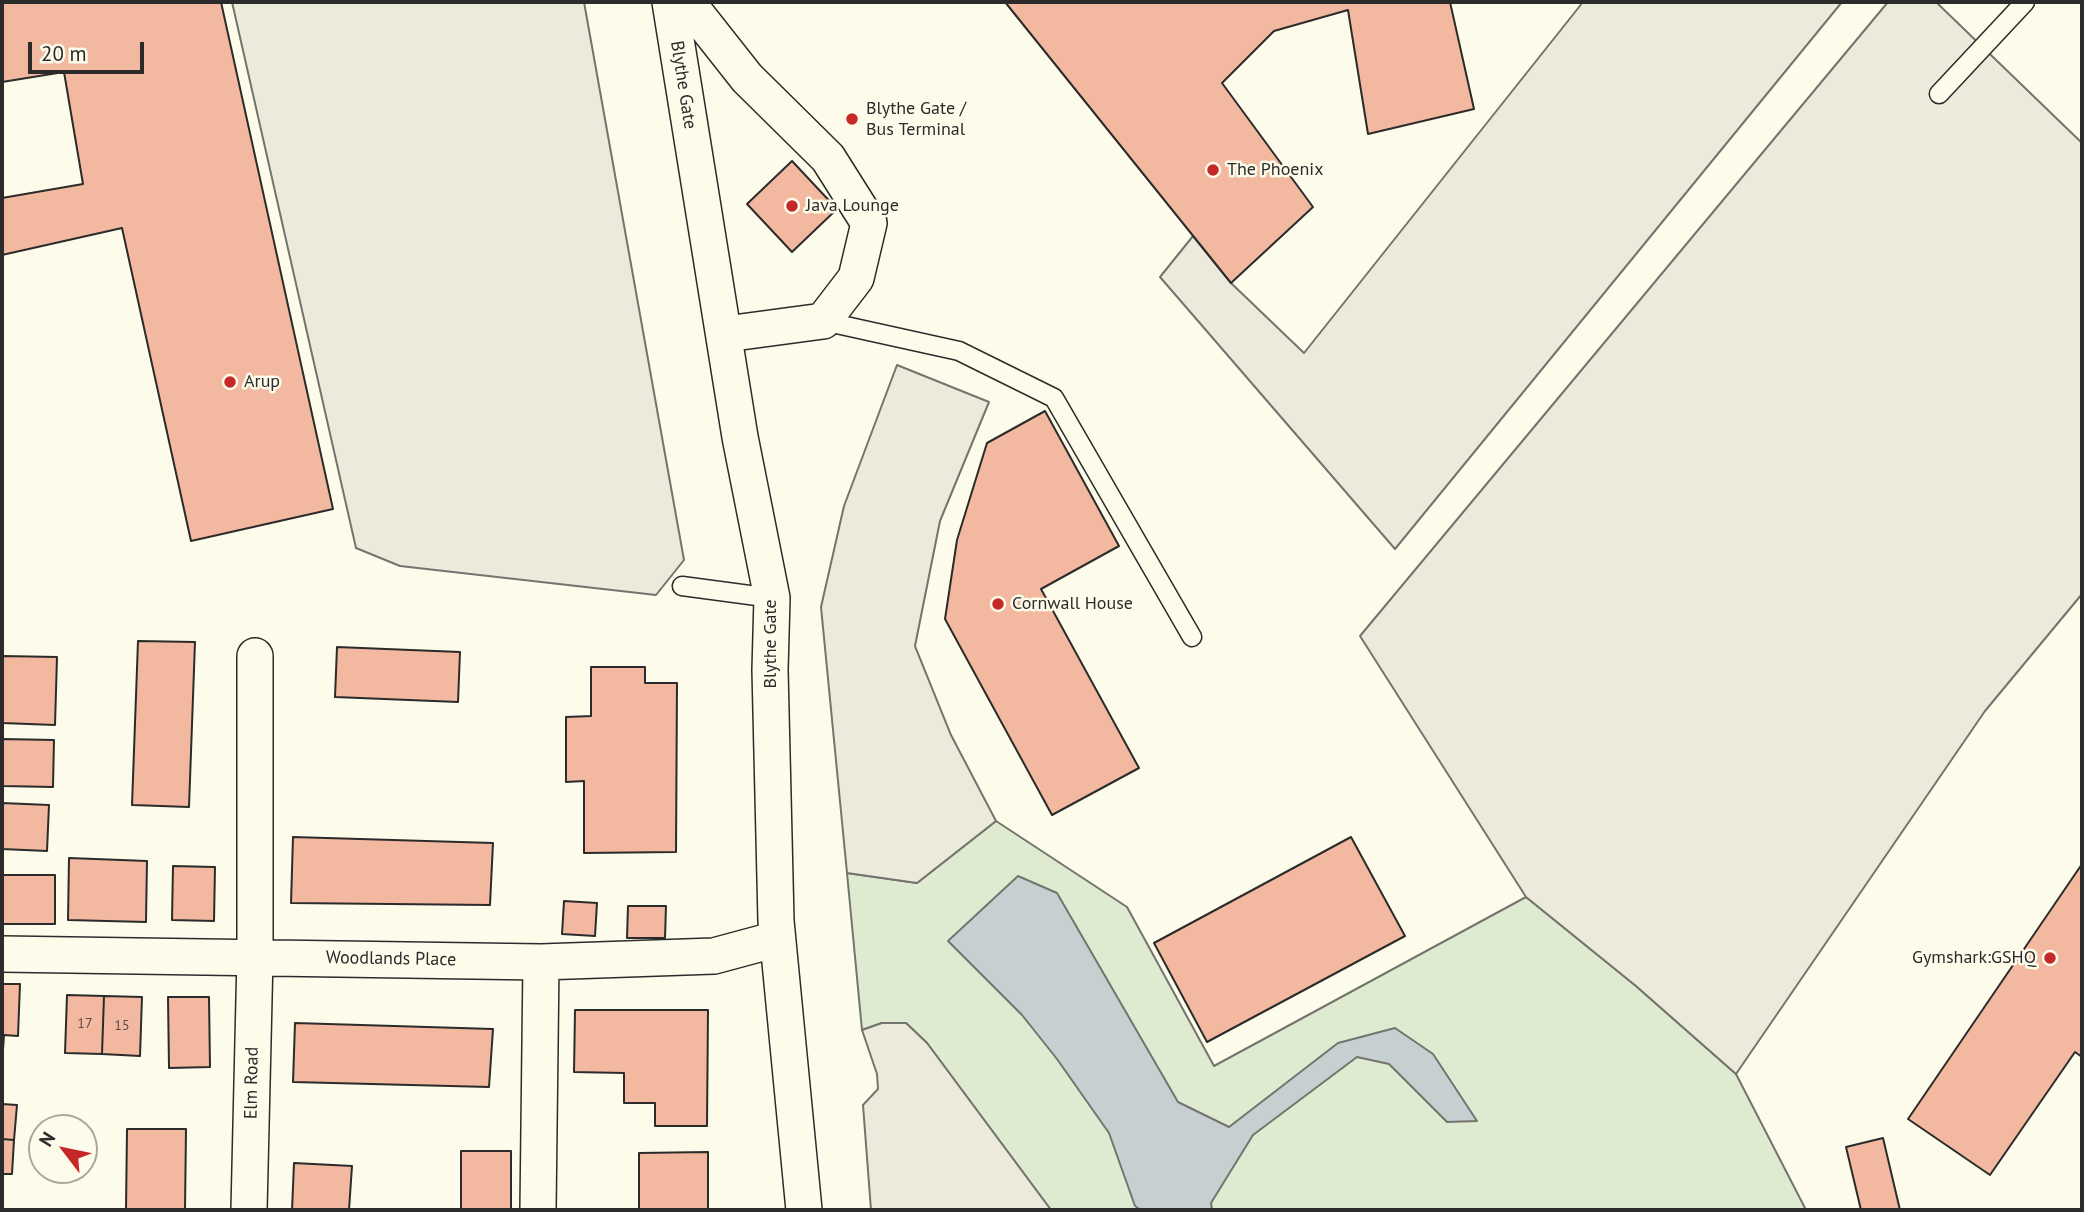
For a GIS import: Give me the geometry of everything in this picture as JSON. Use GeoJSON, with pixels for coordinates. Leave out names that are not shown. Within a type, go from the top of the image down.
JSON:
{"type":"FeatureCollection","features":[{"type":"Feature","properties":{"kind":"street","name":"Blythe Gate"},"geometry":{"type":"LineString","coordinates":[[670,2],[726,334],[740,437],[772,598],[770,670],[777,939],[804,1210]]}},
{"type":"Feature","properties":{"kind":"street"},"geometry":{"type":"LineString","coordinates":[[687,2],[747,78],[828,158],[869,223],[856,278],[824,321],[726,334]]}},
{"type":"Feature","properties":{"kind":"street","name":"Elm Road"},"geometry":{"type":"LineString","coordinates":[[248,1210],[255,956],[255,656]]}},
{"type":"Feature","properties":{"kind":"street","name":"Woodlands Place"},"geometry":{"type":"LineString","coordinates":[[2,954],[541,962],[713,956],[777,939]]}},
{"type":"Feature","properties":{"kind":"street"},"geometry":{"type":"LineString","coordinates":[[538,1210],[541,962]]}},
{"type":"Feature","properties":{"kind":"lane"},"geometry":{"type":"LineString","coordinates":[[1939,94],[2025,2]]}},
{"type":"Feature","properties":{"kind":"lane"},"geometry":{"type":"LineString","coordinates":[[824,321],[959,351],[1054,398],[1192,637]]}},
{"type":"Feature","properties":{"kind":"lane"},"geometry":{"type":"LineString","coordinates":[[682,586],[772,598]]}},
{"type":"Feature","properties":{"kind":"green space"},"geometry":{"type":"Polygon","coordinates":[[[996,821],[1127,907],[1214,1066],[1526,897],[1636,986],[1736,1074],[1806,1210],[1051,1210],[927,1043],[906,1023],[882,1023],[862,1030],[847,873],[917,883],[996,821]]]}},
{"type":"Feature","properties":{"kind":"shaded area"},"geometry":{"type":"Polygon","coordinates":[[[232,2],[584,2],[684,560],[656,595],[400,566],[356,548],[232,2]]]}},
{"type":"Feature","properties":{"kind":"shaded area"},"geometry":{"type":"Polygon","coordinates":[[[1583,2],[1842,2],[1395,549],[1160,277],[1193,236],[1231,283],[1304,353],[1583,2]]]}},
{"type":"Feature","properties":{"kind":"shaded area"},"geometry":{"type":"Polygon","coordinates":[[[1888,2],[1936,2],[2082,143],[2082,594],[1985,711],[1736,1074],[1636,986],[1526,897],[1360,636],[1888,2]]]}},
{"type":"Feature","properties":{"kind":"shaded area"},"geometry":{"type":"Polygon","coordinates":[[[897,365],[989,402],[940,521],[915,646],[951,735],[996,821],[917,883],[847,873],[821,607],[844,506],[897,365]]]}},
{"type":"Feature","properties":{"kind":"shaded area"},"geometry":{"type":"Polygon","coordinates":[[[1018,876],[1057,893],[1178,1102],[1229,1127],[1338,1043],[1395,1028],[1433,1054],[1477,1121],[1447,1122],[1389,1064],[1357,1057],[1253,1135],[1211,1203],[1212,1210],[1141,1210],[1135,1206],[1109,1133],[1057,1059],[1022,1015],[948,941],[1018,876]]]}},
{"type":"Feature","properties":{"kind":"shaded area"},"geometry":{"type":"Polygon","coordinates":[[[882,1023],[906,1023],[927,1043],[1051,1210],[871,1210],[863,1105],[878,1089],[877,1074],[862,1030],[882,1023]]]}},
{"type":"Feature","properties":{"kind":"building","name":"Arup"},"geometry":{"type":"Polygon","coordinates":[[[2,2],[221,2],[333,509],[191,541],[122,228],[2,255],[2,198],[83,184],[64,72],[2,82],[2,2]]]}},
{"type":"Feature","properties":{"kind":"building","name":"The Phoenix"},"geometry":{"type":"Polygon","coordinates":[[[1005,2],[1450,2],[1474,109],[1368,134],[1348,10],[1274,31],[1222,83],[1313,207],[1231,283],[1005,2]]]}},
{"type":"Feature","properties":{"kind":"building","name":"Java Lounge"},"geometry":{"type":"Polygon","coordinates":[[[792,161],[837,209],[792,252],[747,204],[792,161]]]}},
{"type":"Feature","properties":{"kind":"building","name":"Cornwall House"},"geometry":{"type":"Polygon","coordinates":[[[1045,411],[1119,546],[1041,589],[1139,768],[1052,815],[945,619],[957,540],[987,443],[1045,411]]]}},
{"type":"Feature","properties":{"kind":"building"},"geometry":{"type":"Polygon","coordinates":[[[138,641],[195,642],[189,807],[132,805],[138,641]]]}},
{"type":"Feature","properties":{"kind":"building"},"geometry":{"type":"Polygon","coordinates":[[[337,647],[460,652],[458,702],[335,697],[337,647]]]}},
{"type":"Feature","properties":{"kind":"building"},"geometry":{"type":"Polygon","coordinates":[[[2,656],[57,657],[55,725],[2,723],[2,656]]]}},
{"type":"Feature","properties":{"kind":"building"},"geometry":{"type":"Polygon","coordinates":[[[591,667],[645,667],[645,683],[677,683],[676,852],[584,853],[584,781],[566,782],[566,717],[591,716],[591,667]]]}},
{"type":"Feature","properties":{"kind":"building"},"geometry":{"type":"Polygon","coordinates":[[[2,739],[54,740],[53,787],[2,786],[2,739]]]}},
{"type":"Feature","properties":{"kind":"building"},"geometry":{"type":"Polygon","coordinates":[[[2,803],[49,805],[47,851],[2,849],[2,803]]]}},
{"type":"Feature","properties":{"kind":"building"},"geometry":{"type":"Polygon","coordinates":[[[293,837],[493,843],[490,905],[291,903],[293,837]]]}},
{"type":"Feature","properties":{"kind":"building"},"geometry":{"type":"Polygon","coordinates":[[[1351,837],[1405,936],[1207,1042],[1154,943],[1351,837]]]}},
{"type":"Feature","properties":{"kind":"building"},"geometry":{"type":"Polygon","coordinates":[[[69,858],[147,861],[146,922],[68,920],[69,858]]]}},
{"type":"Feature","properties":{"kind":"building","name":"Gymshark:GSHQ"},"geometry":{"type":"Polygon","coordinates":[[[2082,864],[2082,1057],[2075,1052],[1990,1175],[1908,1119],[2082,864]]]}},
{"type":"Feature","properties":{"kind":"building"},"geometry":{"type":"Polygon","coordinates":[[[173,866],[215,867],[214,921],[172,920],[173,866]]]}},
{"type":"Feature","properties":{"kind":"building"},"geometry":{"type":"Polygon","coordinates":[[[2,875],[55,875],[55,924],[2,924],[2,875]]]}},
{"type":"Feature","properties":{"kind":"building"},"geometry":{"type":"Polygon","coordinates":[[[564,901],[597,903],[595,936],[562,934],[564,901]]]}},
{"type":"Feature","properties":{"kind":"building"},"geometry":{"type":"Polygon","coordinates":[[[628,906],[666,906],[665,938],[627,938],[628,906]]]}},
{"type":"Feature","properties":{"kind":"building"},"geometry":{"type":"Polygon","coordinates":[[[2,984],[20,984],[18,1036],[4,1035],[3,1050],[2,984]]]}},
{"type":"Feature","properties":{"kind":"building"},"geometry":{"type":"Polygon","coordinates":[[[67,995],[104,996],[102,1054],[65,1053],[67,995]]]}},
{"type":"Feature","properties":{"kind":"building"},"geometry":{"type":"Polygon","coordinates":[[[104,996],[142,997],[140,1056],[102,1054],[104,996]]]}},
{"type":"Feature","properties":{"kind":"building"},"geometry":{"type":"Polygon","coordinates":[[[168,997],[209,997],[210,1067],[169,1068],[168,997]]]}},
{"type":"Feature","properties":{"kind":"building"},"geometry":{"type":"Polygon","coordinates":[[[575,1010],[708,1010],[707,1126],[655,1126],[655,1103],[624,1103],[624,1073],[574,1072],[575,1010]]]}},
{"type":"Feature","properties":{"kind":"building"},"geometry":{"type":"Polygon","coordinates":[[[295,1023],[493,1029],[489,1087],[293,1082],[295,1023]]]}},
{"type":"Feature","properties":{"kind":"building"},"geometry":{"type":"Polygon","coordinates":[[[2,1104],[17,1105],[14,1140],[2,1139],[2,1104]]]}},
{"type":"Feature","properties":{"kind":"building"},"geometry":{"type":"Polygon","coordinates":[[[127,1129],[186,1129],[185,1210],[126,1210],[127,1129]]]}},
{"type":"Feature","properties":{"kind":"building"},"geometry":{"type":"Polygon","coordinates":[[[1883,1138],[1900,1210],[1861,1210],[1846,1147],[1883,1138]]]}},
{"type":"Feature","properties":{"kind":"building"},"geometry":{"type":"Polygon","coordinates":[[[2,1139],[14,1140],[12,1174],[2,1174],[2,1139]]]}},
{"type":"Feature","properties":{"kind":"building"},"geometry":{"type":"Polygon","coordinates":[[[461,1151],[511,1151],[511,1210],[461,1210],[461,1151]]]}},
{"type":"Feature","properties":{"kind":"building"},"geometry":{"type":"Polygon","coordinates":[[[708,1152],[708,1210],[639,1210],[639,1153],[708,1152]]]}},
{"type":"Feature","properties":{"kind":"building"},"geometry":{"type":"Polygon","coordinates":[[[294,1163],[352,1166],[349,1210],[292,1210],[294,1163]]]}},
{"type":"Feature","properties":{"kind":"place","name":"Blythe Gate / Bus Terminal"},"geometry":{"type":"Point","coordinates":[852,119]}},
{"type":"Feature","properties":{"kind":"place","name":"The Phoenix"},"geometry":{"type":"Point","coordinates":[1213,170]}},
{"type":"Feature","properties":{"kind":"place","name":"Java Lounge"},"geometry":{"type":"Point","coordinates":[792,206]}},
{"type":"Feature","properties":{"kind":"place","name":"Arup"},"geometry":{"type":"Point","coordinates":[230,382]}},
{"type":"Feature","properties":{"kind":"place","name":"Cornwall House"},"geometry":{"type":"Point","coordinates":[998,604]}},
{"type":"Feature","properties":{"kind":"place","name":"Gymshark:GSHQ"},"geometry":{"type":"Point","coordinates":[2050,958]}}]}
